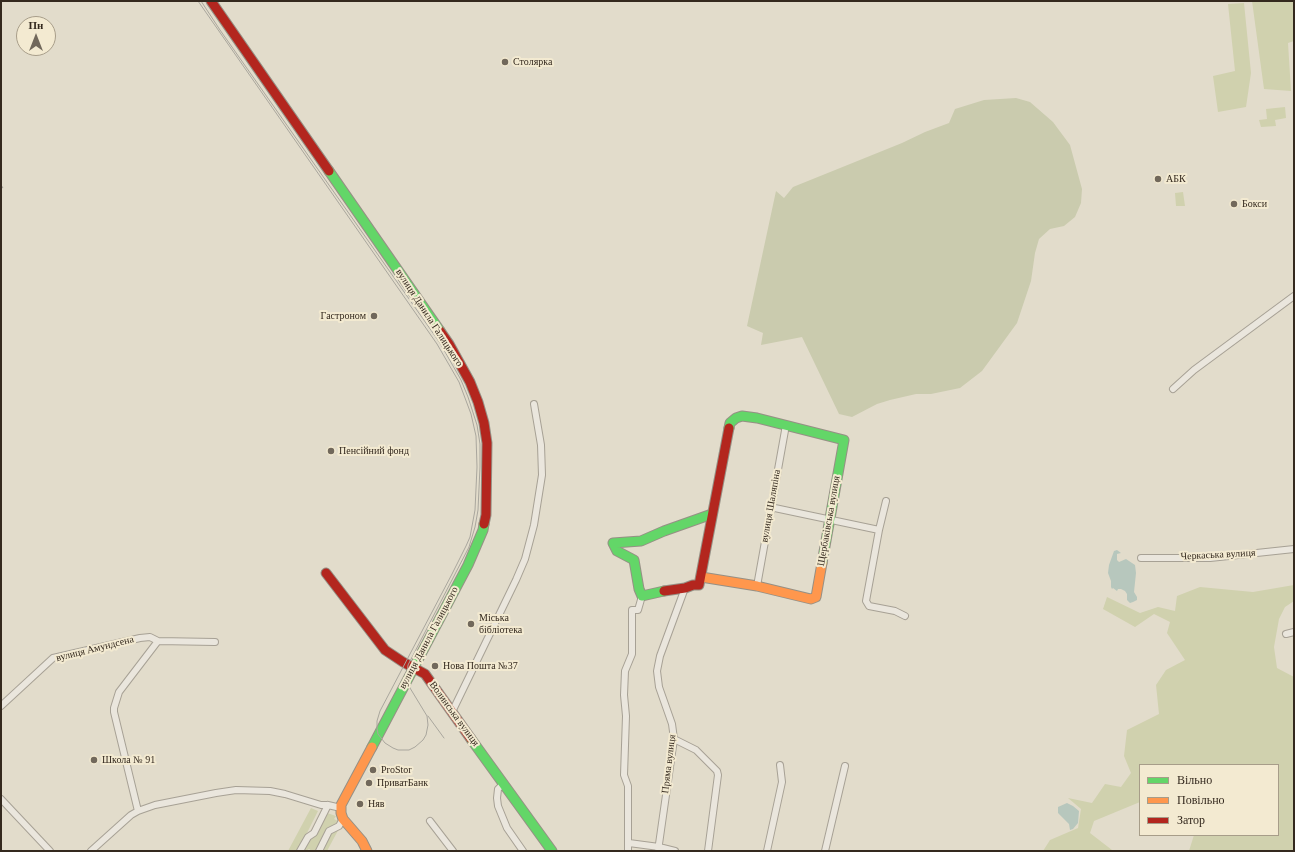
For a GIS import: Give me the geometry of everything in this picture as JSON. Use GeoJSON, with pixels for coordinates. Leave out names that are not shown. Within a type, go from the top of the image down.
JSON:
{"type":"FeatureCollection","features":[{"type":"Feature","properties":{"kind":"street","name":"вулиця Данила Галицького"},"geometry":{"type":"LineString","coordinates":[[211,1],[449,344],[470,382],[484,423],[487,444],[486,514],[483,530],[468,565],[340,808]]}},
{"type":"Feature","properties":{"kind":"street"},"geometry":{"type":"LineString","coordinates":[[1173,389],[1194,370],[1294,296]]}},
{"type":"Feature","properties":{"kind":"street"},"geometry":{"type":"LineString","coordinates":[[452,712],[525,559],[534,525],[542,476],[541,445],[534,404]]}},
{"type":"Feature","properties":{"kind":"street"},"geometry":{"type":"LineString","coordinates":[[642,596],[699,584],[730,423],[736,418],[742,416],[786,425]]}},
{"type":"Feature","properties":{"kind":"street","name":"Щербаківська вулиця"},"geometry":{"type":"LineString","coordinates":[[757,586],[811,599],[816,597],[844,440],[786,425]]}},
{"type":"Feature","properties":{"kind":"street","name":"вулиця Шаляпіна"},"geometry":{"type":"LineString","coordinates":[[757,586],[770,507],[786,425]]}},
{"type":"Feature","properties":{"kind":"street"},"geometry":{"type":"LineString","coordinates":[[886,502],[879,530],[866,601],[869,606],[895,611],[905,616]]}},
{"type":"Feature","properties":{"kind":"street"},"geometry":{"type":"LineString","coordinates":[[770,507],[879,530]]}},
{"type":"Feature","properties":{"kind":"street"},"geometry":{"type":"LineString","coordinates":[[628,851],[628,786],[624,775],[626,716],[624,695],[625,671],[632,654],[632,610],[638,610],[642,596],[639,589],[634,560],[618,551],[614,543],[641,541],[712,514]]}},
{"type":"Feature","properties":{"kind":"street","name":"Черкаська вулиця"},"geometry":{"type":"LineString","coordinates":[[1141,558],[1210,558],[1294,549]]}},
{"type":"Feature","properties":{"kind":"street","name":"Волинська вулиця"},"geometry":{"type":"LineString","coordinates":[[326,573],[385,650],[425,674],[552,851]]}},
{"type":"Feature","properties":{"kind":"street"},"geometry":{"type":"LineString","coordinates":[[701,577],[757,586]]}},
{"type":"Feature","properties":{"kind":"street","name":"Пряма вулиця"},"geometry":{"type":"LineString","coordinates":[[658,849],[674,739],[672,724],[659,687],[657,671],[660,656],[685,588]]}},
{"type":"Feature","properties":{"kind":"street"},"geometry":{"type":"LineString","coordinates":[[1286,634],[1294,632]]}},
{"type":"Feature","properties":{"kind":"street","name":"вулиця Амундсена"},"geometry":{"type":"LineString","coordinates":[[1,706],[53,658],[150,637],[158,640],[215,642]]}},
{"type":"Feature","properties":{"kind":"street"},"geometry":{"type":"LineString","coordinates":[[138,811],[114,708],[119,692],[158,640]]}},
{"type":"Feature","properties":{"kind":"street"},"geometry":{"type":"LineString","coordinates":[[674,739],[696,750],[718,771],[708,851]]}},
{"type":"Feature","properties":{"kind":"street"},"geometry":{"type":"LineString","coordinates":[[767,851],[782,782],[780,765]]}},
{"type":"Feature","properties":{"kind":"street"},"geometry":{"type":"LineString","coordinates":[[825,851],[845,766]]}},
{"type":"Feature","properties":{"kind":"street"},"geometry":{"type":"LineString","coordinates":[[504,783],[498,789],[498,806],[506,828],[523,851]]}},
{"type":"Feature","properties":{"kind":"street"},"geometry":{"type":"LineString","coordinates":[[91,851],[131,815],[138,811],[155,805],[236,790],[270,791],[321,805],[340,808],[343,819],[362,841],[367,851]]}},
{"type":"Feature","properties":{"kind":"street"},"geometry":{"type":"LineString","coordinates":[[1,799],[50,851]]}},
{"type":"Feature","properties":{"kind":"street"},"geometry":{"type":"LineString","coordinates":[[300,851],[308,837],[314,833],[328,805]]}},
{"type":"Feature","properties":{"kind":"street"},"geometry":{"type":"LineString","coordinates":[[319,851],[330,831],[339,826],[343,819]]}},
{"type":"Feature","properties":{"kind":"street"},"geometry":{"type":"LineString","coordinates":[[430,821],[453,851]]}},
{"type":"Feature","properties":{"kind":"street"},"geometry":{"type":"LineString","coordinates":[[629,843],[675,851]]}},
{"type":"Feature","properties":{"kind":"green space"},"geometry":{"type":"Polygon","coordinates":[[[1252,1],[1294,1],[1294,41],[1288,43],[1291,91],[1264,89],[1252,1]]]}},
{"type":"Feature","properties":{"kind":"green space"},"geometry":{"type":"Polygon","coordinates":[[[1244,3],[1251,73],[1246,107],[1218,112],[1213,76],[1235,71],[1228,4],[1244,3]]]}},
{"type":"Feature","properties":{"kind":"green space"},"geometry":{"type":"Polygon","coordinates":[[[1016,98],[1030,102],[1053,122],[1070,145],[1082,189],[1081,203],[1075,217],[1064,226],[1050,229],[1039,239],[1035,253],[1031,281],[1017,323],[982,371],[960,388],[931,394],[916,394],[890,400],[877,404],[852,417],[839,414],[802,337],[761,345],[763,333],[747,326],[776,191],[784,198],[793,187],[949,123],[955,109],[984,100],[1016,98]]]}},
{"type":"Feature","properties":{"kind":"green space"},"geometry":{"type":"Polygon","coordinates":[[[1285,107],[1286,118],[1275,120],[1276,126],[1261,127],[1259,120],[1267,119],[1266,109],[1285,107]]]}},
{"type":"Feature","properties":{"kind":"green space"},"geometry":{"type":"Polygon","coordinates":[[[1183,192],[1185,206],[1176,206],[1175,193],[1183,192]]]}},
{"type":"Feature","properties":{"kind":"green space"},"geometry":{"type":"Polygon","coordinates":[[[1294,585],[1294,601],[1285,607],[1279,619],[1274,647],[1277,668],[1294,677],[1294,851],[1189,851],[1194,836],[1279,836],[1279,764],[1139,764],[1139,802],[1094,821],[1090,833],[1112,851],[1043,851],[1050,840],[1078,828],[1081,809],[1068,798],[1092,803],[1105,784],[1121,787],[1131,773],[1124,756],[1127,730],[1159,714],[1156,685],[1166,670],[1185,660],[1167,633],[1170,622],[1154,614],[1135,627],[1103,609],[1107,597],[1140,613],[1158,607],[1175,611],[1177,596],[1200,587],[1253,592],[1294,585]]]}},
{"type":"Feature","properties":{"kind":"green space"},"geometry":{"type":"Polygon","coordinates":[[[311,808],[318,811],[306,835],[307,837],[327,813],[336,816],[334,819],[342,823],[327,851],[312,851],[309,849],[306,851],[288,851],[311,808]]]}},
{"type":"Feature","properties":{"kind":"shaded area"},"geometry":{"type":"Polygon","coordinates":[[[1117,550],[1121,553],[1117,554],[1117,560],[1119,562],[1126,559],[1135,565],[1136,573],[1134,592],[1137,600],[1130,603],[1127,600],[1127,594],[1125,591],[1118,589],[1117,591],[1111,587],[1111,581],[1108,573],[1109,565],[1114,551],[1117,550]]]}},
{"type":"Feature","properties":{"kind":"shaded area"},"geometry":{"type":"Polygon","coordinates":[[[1067,803],[1079,811],[1078,823],[1073,829],[1070,830],[1069,824],[1058,813],[1058,807],[1067,803]]]}},
{"type":"Feature","properties":{"kind":"tram line"},"geometry":{"type":"LineString","coordinates":[[198,1],[437,344],[459,382],[471,414],[476,436],[477,467],[475,510],[470,537],[380,711],[377,721],[378,734],[385,743],[398,750],[409,750],[423,740],[426,735],[428,725],[427,716],[410,688],[407,675],[408,665],[469,547],[475,527],[478,510],[480,467],[480,444],[477,425],[461,380],[440,343],[201,1]]}},
{"type":"Feature","properties":{"kind":"tram line"},"geometry":{"type":"LineString","coordinates":[[428,716],[444,738]]}},
{"type":"Feature","properties":{"kind":"traffic: fast"},"geometry":{"type":"LineString","coordinates":[[329,171],[440,331]]}},
{"type":"Feature","properties":{"kind":"traffic: fast"},"geometry":{"type":"LineString","coordinates":[[729,428],[730,423],[736,418],[742,416],[757,418],[844,440],[822,563]]}},
{"type":"Feature","properties":{"kind":"traffic: fast"},"geometry":{"type":"LineString","coordinates":[[664,591],[642,596],[639,589],[634,560],[617,551],[613,543],[641,541],[712,514]]}},
{"type":"Feature","properties":{"kind":"traffic: fast"},"geometry":{"type":"LineString","coordinates":[[372,747],[468,565],[483,530],[484,524]]}},
{"type":"Feature","properties":{"kind":"traffic: fast"},"geometry":{"type":"LineString","coordinates":[[471,739],[552,851]]}},
{"type":"Feature","properties":{"kind":"traffic: slow"},"geometry":{"type":"LineString","coordinates":[[701,577],[757,586],[811,599],[816,597],[822,563]]}},
{"type":"Feature","properties":{"kind":"traffic: slow"},"geometry":{"type":"LineString","coordinates":[[367,851],[362,841],[343,819],[341,805],[372,747]]}},
{"type":"Feature","properties":{"kind":"traffic: jam"},"geometry":{"type":"LineString","coordinates":[[211,1],[329,171]]}},
{"type":"Feature","properties":{"kind":"traffic: jam"},"geometry":{"type":"LineString","coordinates":[[440,331],[470,382],[484,423],[487,443],[486,515],[484,524]]}},
{"type":"Feature","properties":{"kind":"traffic: jam"},"geometry":{"type":"LineString","coordinates":[[664,591],[699,585],[729,428]]}},
{"type":"Feature","properties":{"kind":"traffic: jam"},"geometry":{"type":"LineString","coordinates":[[326,573],[385,650],[425,674],[471,739]]}},
{"type":"Feature","properties":{"kind":"place","name":"Столярка"},"geometry":{"type":"Point","coordinates":[505,62]}},
{"type":"Feature","properties":{"kind":"place","name":"АБК"},"geometry":{"type":"Point","coordinates":[1158,179]}},
{"type":"Feature","properties":{"kind":"place","name":"Бокси"},"geometry":{"type":"Point","coordinates":[1234,204]}},
{"type":"Feature","properties":{"kind":"place","name":"Гастроном"},"geometry":{"type":"Point","coordinates":[374,316]}},
{"type":"Feature","properties":{"kind":"place","name":"Пенсійний фонд"},"geometry":{"type":"Point","coordinates":[331,451]}},
{"type":"Feature","properties":{"kind":"place","name":"Міська бібліотека"},"geometry":{"type":"Point","coordinates":[471,624]}},
{"type":"Feature","properties":{"kind":"place","name":"Нова Пошта №37"},"geometry":{"type":"Point","coordinates":[435,666]}},
{"type":"Feature","properties":{"kind":"place","name":"Школа № 91"},"geometry":{"type":"Point","coordinates":[94,760]}},
{"type":"Feature","properties":{"kind":"place","name":"ProStor"},"geometry":{"type":"Point","coordinates":[373,770]}},
{"type":"Feature","properties":{"kind":"place","name":"ПриватБанк"},"geometry":{"type":"Point","coordinates":[369,783]}},
{"type":"Feature","properties":{"kind":"place","name":"Няв"},"geometry":{"type":"Point","coordinates":[360,804]}}]}
